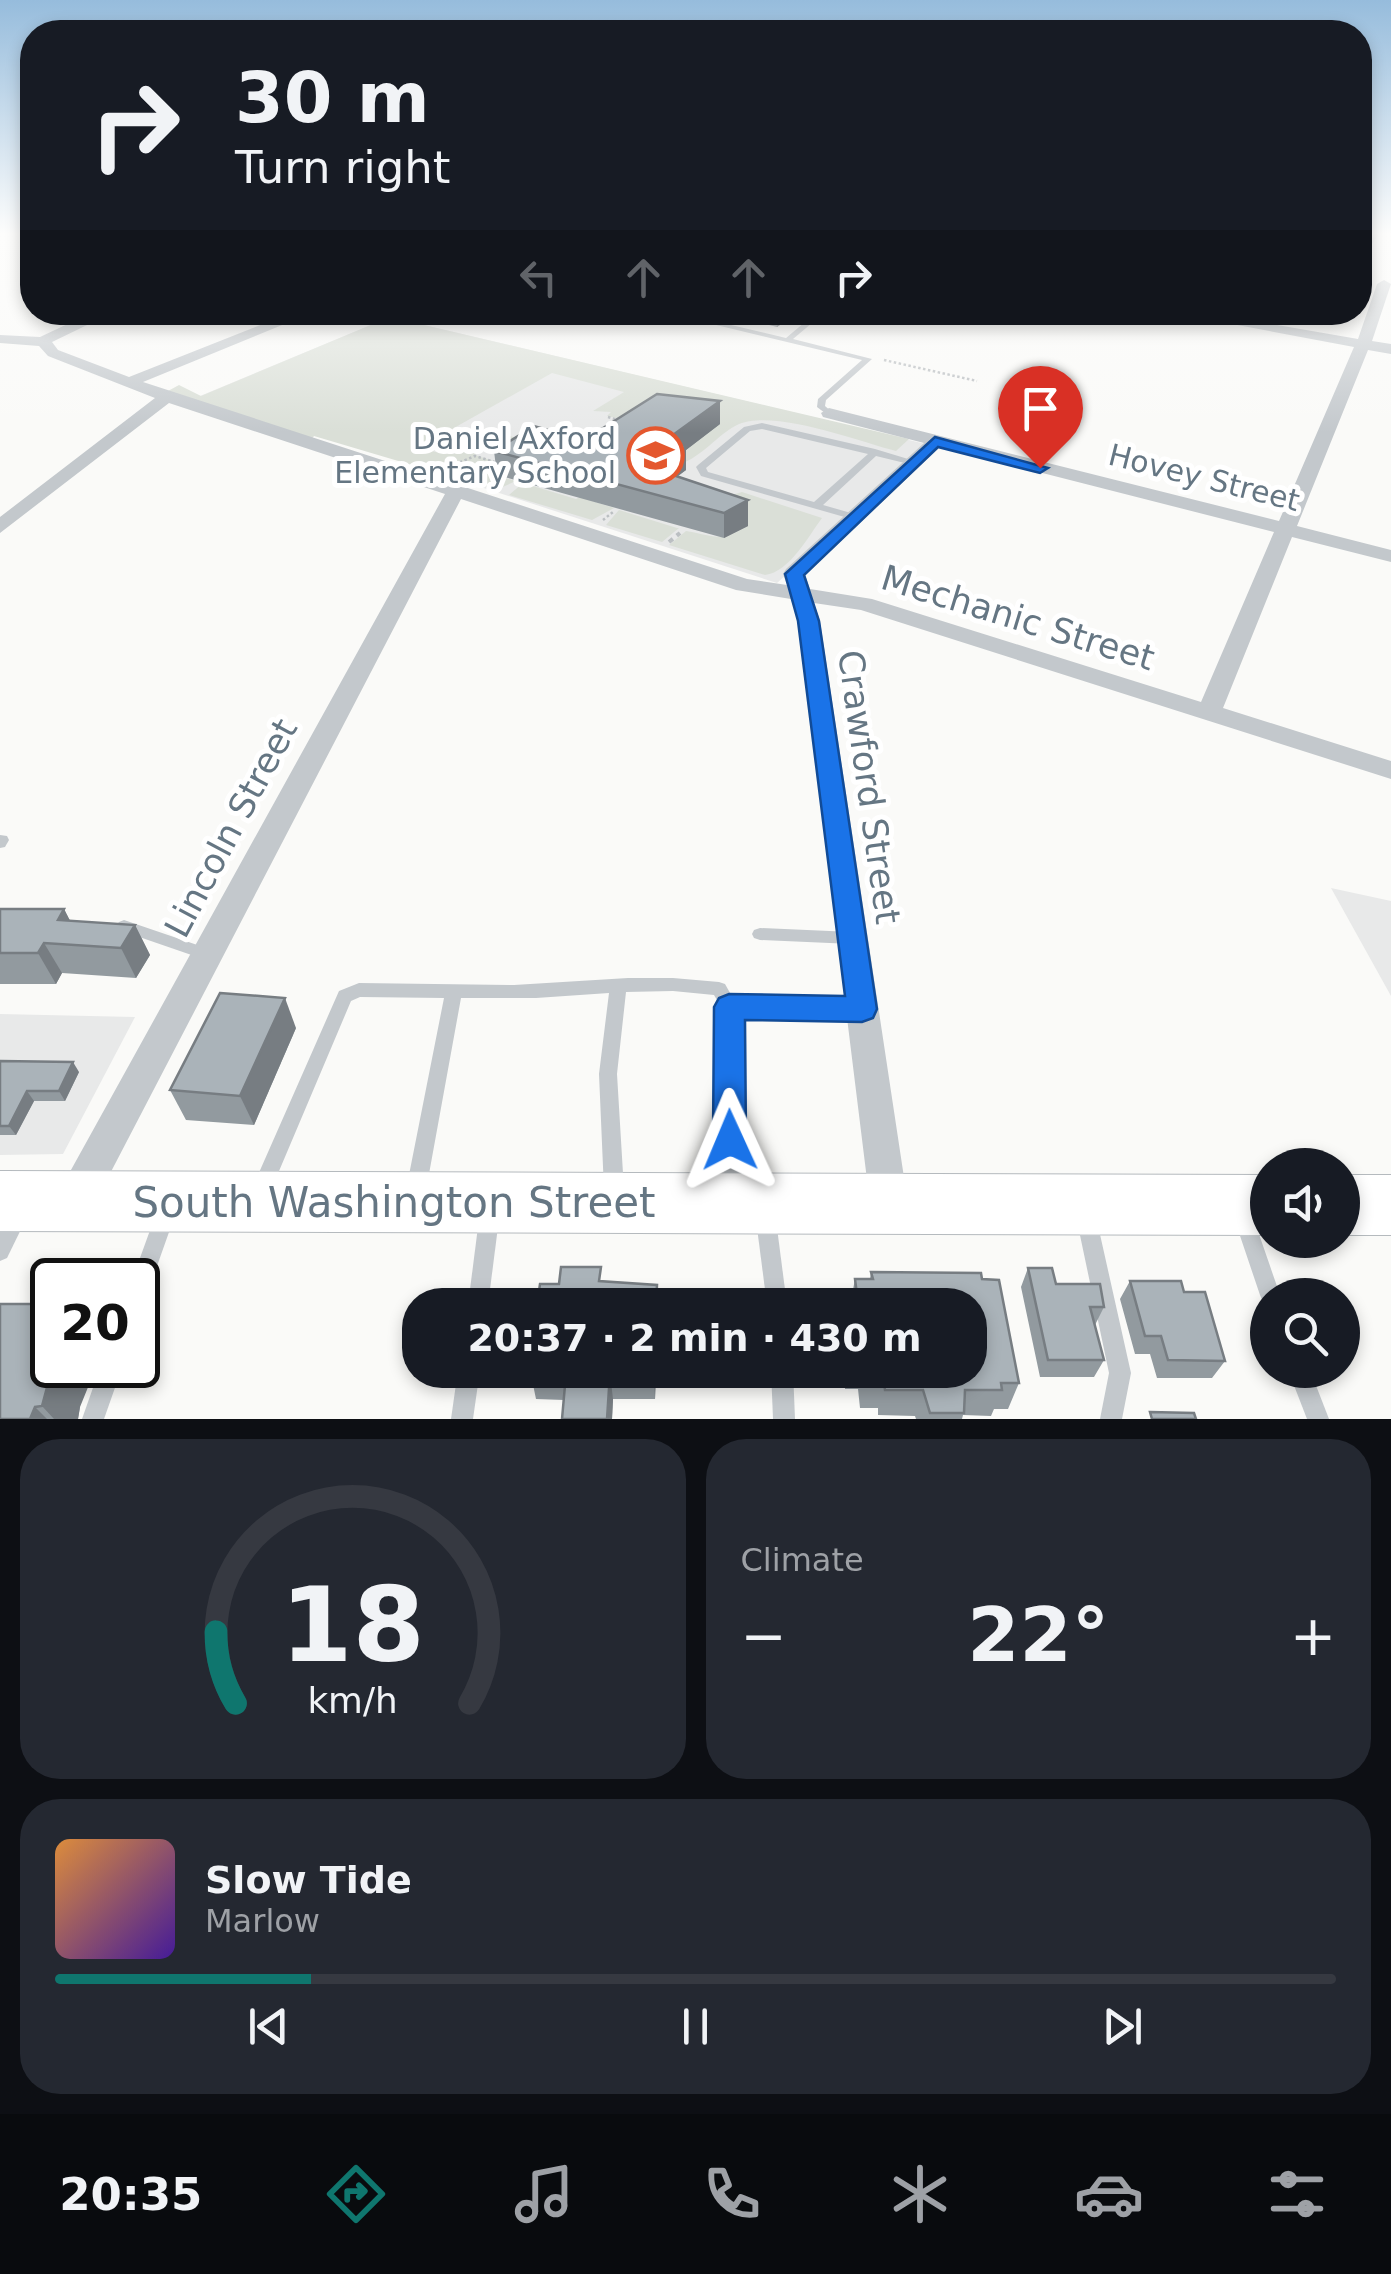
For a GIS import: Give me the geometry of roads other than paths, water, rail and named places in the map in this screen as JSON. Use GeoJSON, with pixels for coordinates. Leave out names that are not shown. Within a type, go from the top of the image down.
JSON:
{"type":"FeatureCollection","features":[{"type":"Feature","properties":{"kind":"main road","name":"South Washington Street"},"geometry":{"type":"LineString","coordinates":[[25,1214],[170,1201],[1250,1205]]}},
{"type":"Feature","properties":{"kind":"main road"},"geometry":{"type":"LineString","coordinates":[[1360,1205],[1391,1206]]}},
{"type":"Feature","properties":{"kind":"street"},"geometry":{"type":"LineString","coordinates":[[42,342],[79,325]]}},
{"type":"Feature","properties":{"kind":"street"},"geometry":{"type":"LineString","coordinates":[[129,382],[274,325]]}},
{"type":"Feature","properties":{"kind":"street"},"geometry":{"type":"LineString","coordinates":[[1252,325],[1391,349]]}},
{"type":"Feature","properties":{"kind":"street"},"geometry":{"type":"LineString","coordinates":[[1209,712],[1369,325]]}},
{"type":"Feature","properties":{"kind":"street","name":"Mechanic Street"},"geometry":{"type":"LineString","coordinates":[[0,339],[42,342],[53,353],[168,397],[452,476],[744,585],[864,604],[1391,770]]}},
{"type":"Feature","properties":{"kind":"street"},"geometry":{"type":"LineString","coordinates":[[0,527],[168,397]]}},
{"type":"Feature","properties":{"kind":"street","name":"Hovey Street"},"geometry":{"type":"LineString","coordinates":[[830,413],[1391,556]]}},
{"type":"Feature","properties":{"kind":"street"},"geometry":{"type":"LineString","coordinates":[[800,594],[794,574],[935,442]]}},
{"type":"Feature","properties":{"kind":"street","name":"Lincoln Street"},"geometry":{"type":"LineString","coordinates":[[25,1214],[206,954],[452,476]]}},
{"type":"Feature","properties":{"kind":"street","name":"Crawford Street"},"geometry":{"type":"LineString","coordinates":[[800,594],[809,621],[888,1204]]}},
{"type":"Feature","properties":{"kind":"lane"},"geometry":{"type":"LineString","coordinates":[[727,325],[862,355],[870,362],[822,399],[821,408],[830,413]]}},
{"type":"Feature","properties":{"kind":"lane"},"geometry":{"type":"LineString","coordinates":[[789,338],[806,325]]}},
{"type":"Feature","properties":{"kind":"lane"},"geometry":{"type":"LineString","coordinates":[[855,517],[727,482],[704,474],[701,467],[747,429],[762,426],[913,462]]}},
{"type":"Feature","properties":{"kind":"lane"},"geometry":{"type":"LineString","coordinates":[[816,506],[875,452]]}},
{"type":"Feature","properties":{"kind":"lane"},"geometry":{"type":"LineString","coordinates":[[98,926],[133,926],[162,942],[206,954]]}},
{"type":"Feature","properties":{"kind":"lane"},"geometry":{"type":"LineString","coordinates":[[760,934],[852,938]]}},
{"type":"Feature","properties":{"kind":"lane"},"geometry":{"type":"LineString","coordinates":[[258,1202],[346,996],[359,990],[618,988],[650,981],[719,989],[729,1007],[730,1140],[772,1288]]}},
{"type":"Feature","properties":{"kind":"lane"},"geometry":{"type":"LineString","coordinates":[[614,1202],[608,1074],[618,988]]}},
{"type":"Feature","properties":{"kind":"lane"},"geometry":{"type":"LineString","coordinates":[[414,1202],[454,990]]}},
{"type":"Feature","properties":{"kind":"lane"},"geometry":{"type":"LineString","coordinates":[[729,1007],[862,1009]]}},
{"type":"Feature","properties":{"kind":"lane"},"geometry":{"type":"LineString","coordinates":[[150,1258],[170,1201]]}},
{"type":"Feature","properties":{"kind":"lane"},"geometry":{"type":"LineString","coordinates":[[480,1288],[492,1202]]}},
{"type":"Feature","properties":{"kind":"lane"},"geometry":{"type":"LineString","coordinates":[[1083,1204],[1120,1373],[1111,1419]]}},
{"type":"Feature","properties":{"kind":"lane"},"geometry":{"type":"LineString","coordinates":[[93,1419],[104,1388]]}},
{"type":"Feature","properties":{"kind":"lane"},"geometry":{"type":"LineString","coordinates":[[462,1419],[467,1388]]}},
{"type":"Feature","properties":{"kind":"lane"},"geometry":{"type":"LineString","coordinates":[[783,1388],[784,1419]]}},
{"type":"Feature","properties":{"kind":"lane"},"geometry":{"type":"LineString","coordinates":[[1306,1388],[1318,1419]]}},
{"type":"Feature","properties":{"kind":"place","name":"Daniel Axford Elementary School"},"geometry":{"type":"Point","coordinates":[655,456]}}]}
